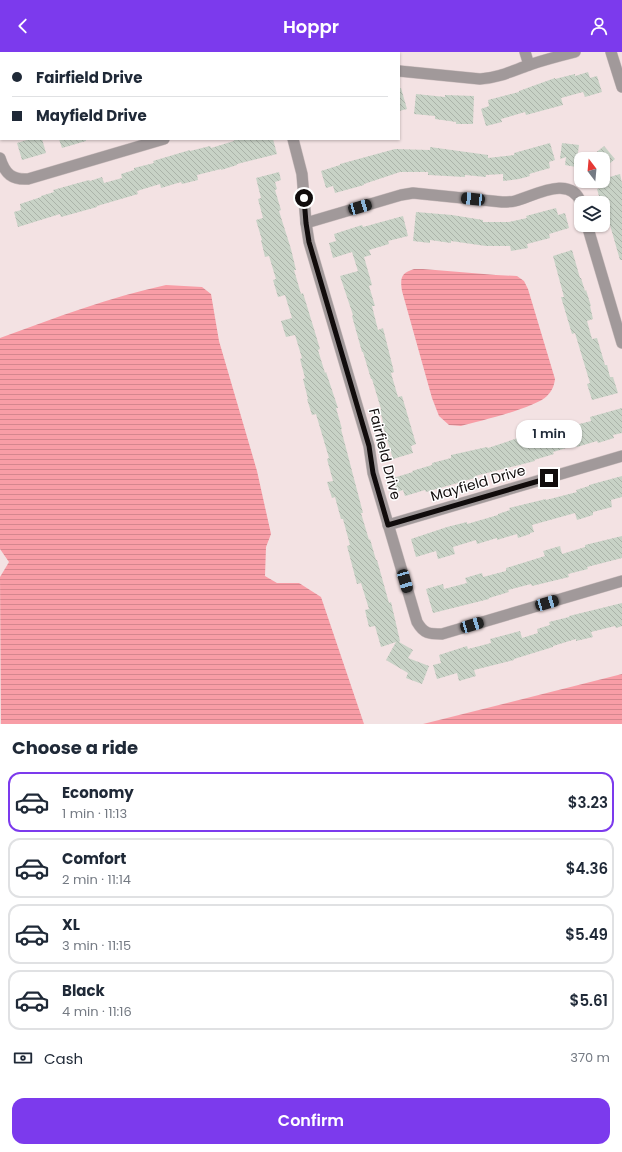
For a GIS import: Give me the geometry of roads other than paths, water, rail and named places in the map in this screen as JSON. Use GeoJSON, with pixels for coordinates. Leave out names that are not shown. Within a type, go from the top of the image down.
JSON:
{"type":"FeatureCollection","features":[{"type":"Feature","properties":{"kind":"street"},"geometry":{"type":"LineString","coordinates":[[525,52],[529,65]]}},
{"type":"Feature","properties":{"kind":"street"},"geometry":{"type":"LineString","coordinates":[[400,71],[480,79],[502,76],[529,65],[574,52]]}},
{"type":"Feature","properties":{"kind":"street"},"geometry":{"type":"LineString","coordinates":[[611,52],[622,87]]}},
{"type":"Feature","properties":{"kind":"street"},"geometry":{"type":"LineString","coordinates":[[0,158],[2,166],[9,174],[18,180],[28,179],[161,140]]}},
{"type":"Feature","properties":{"kind":"street","name":"Fairfield Drive"},"geometry":{"type":"LineString","coordinates":[[292,140],[302,174],[309,242],[369,446],[373,473],[388,525],[417,622],[421,630],[429,634],[442,634],[622,581]]}},
{"type":"Feature","properties":{"kind":"street"},"geometry":{"type":"LineString","coordinates":[[306,223],[400,195],[413,193],[502,202],[514,201],[555,188],[564,188],[574,193],[576,196]]}},
{"type":"Feature","properties":{"kind":"street"},"geometry":{"type":"LineString","coordinates":[[589,232],[622,343]]}},
{"type":"Feature","properties":{"kind":"street","name":"Mayfield Drive"},"geometry":{"type":"LineString","coordinates":[[388,525],[622,456]]}}]}
